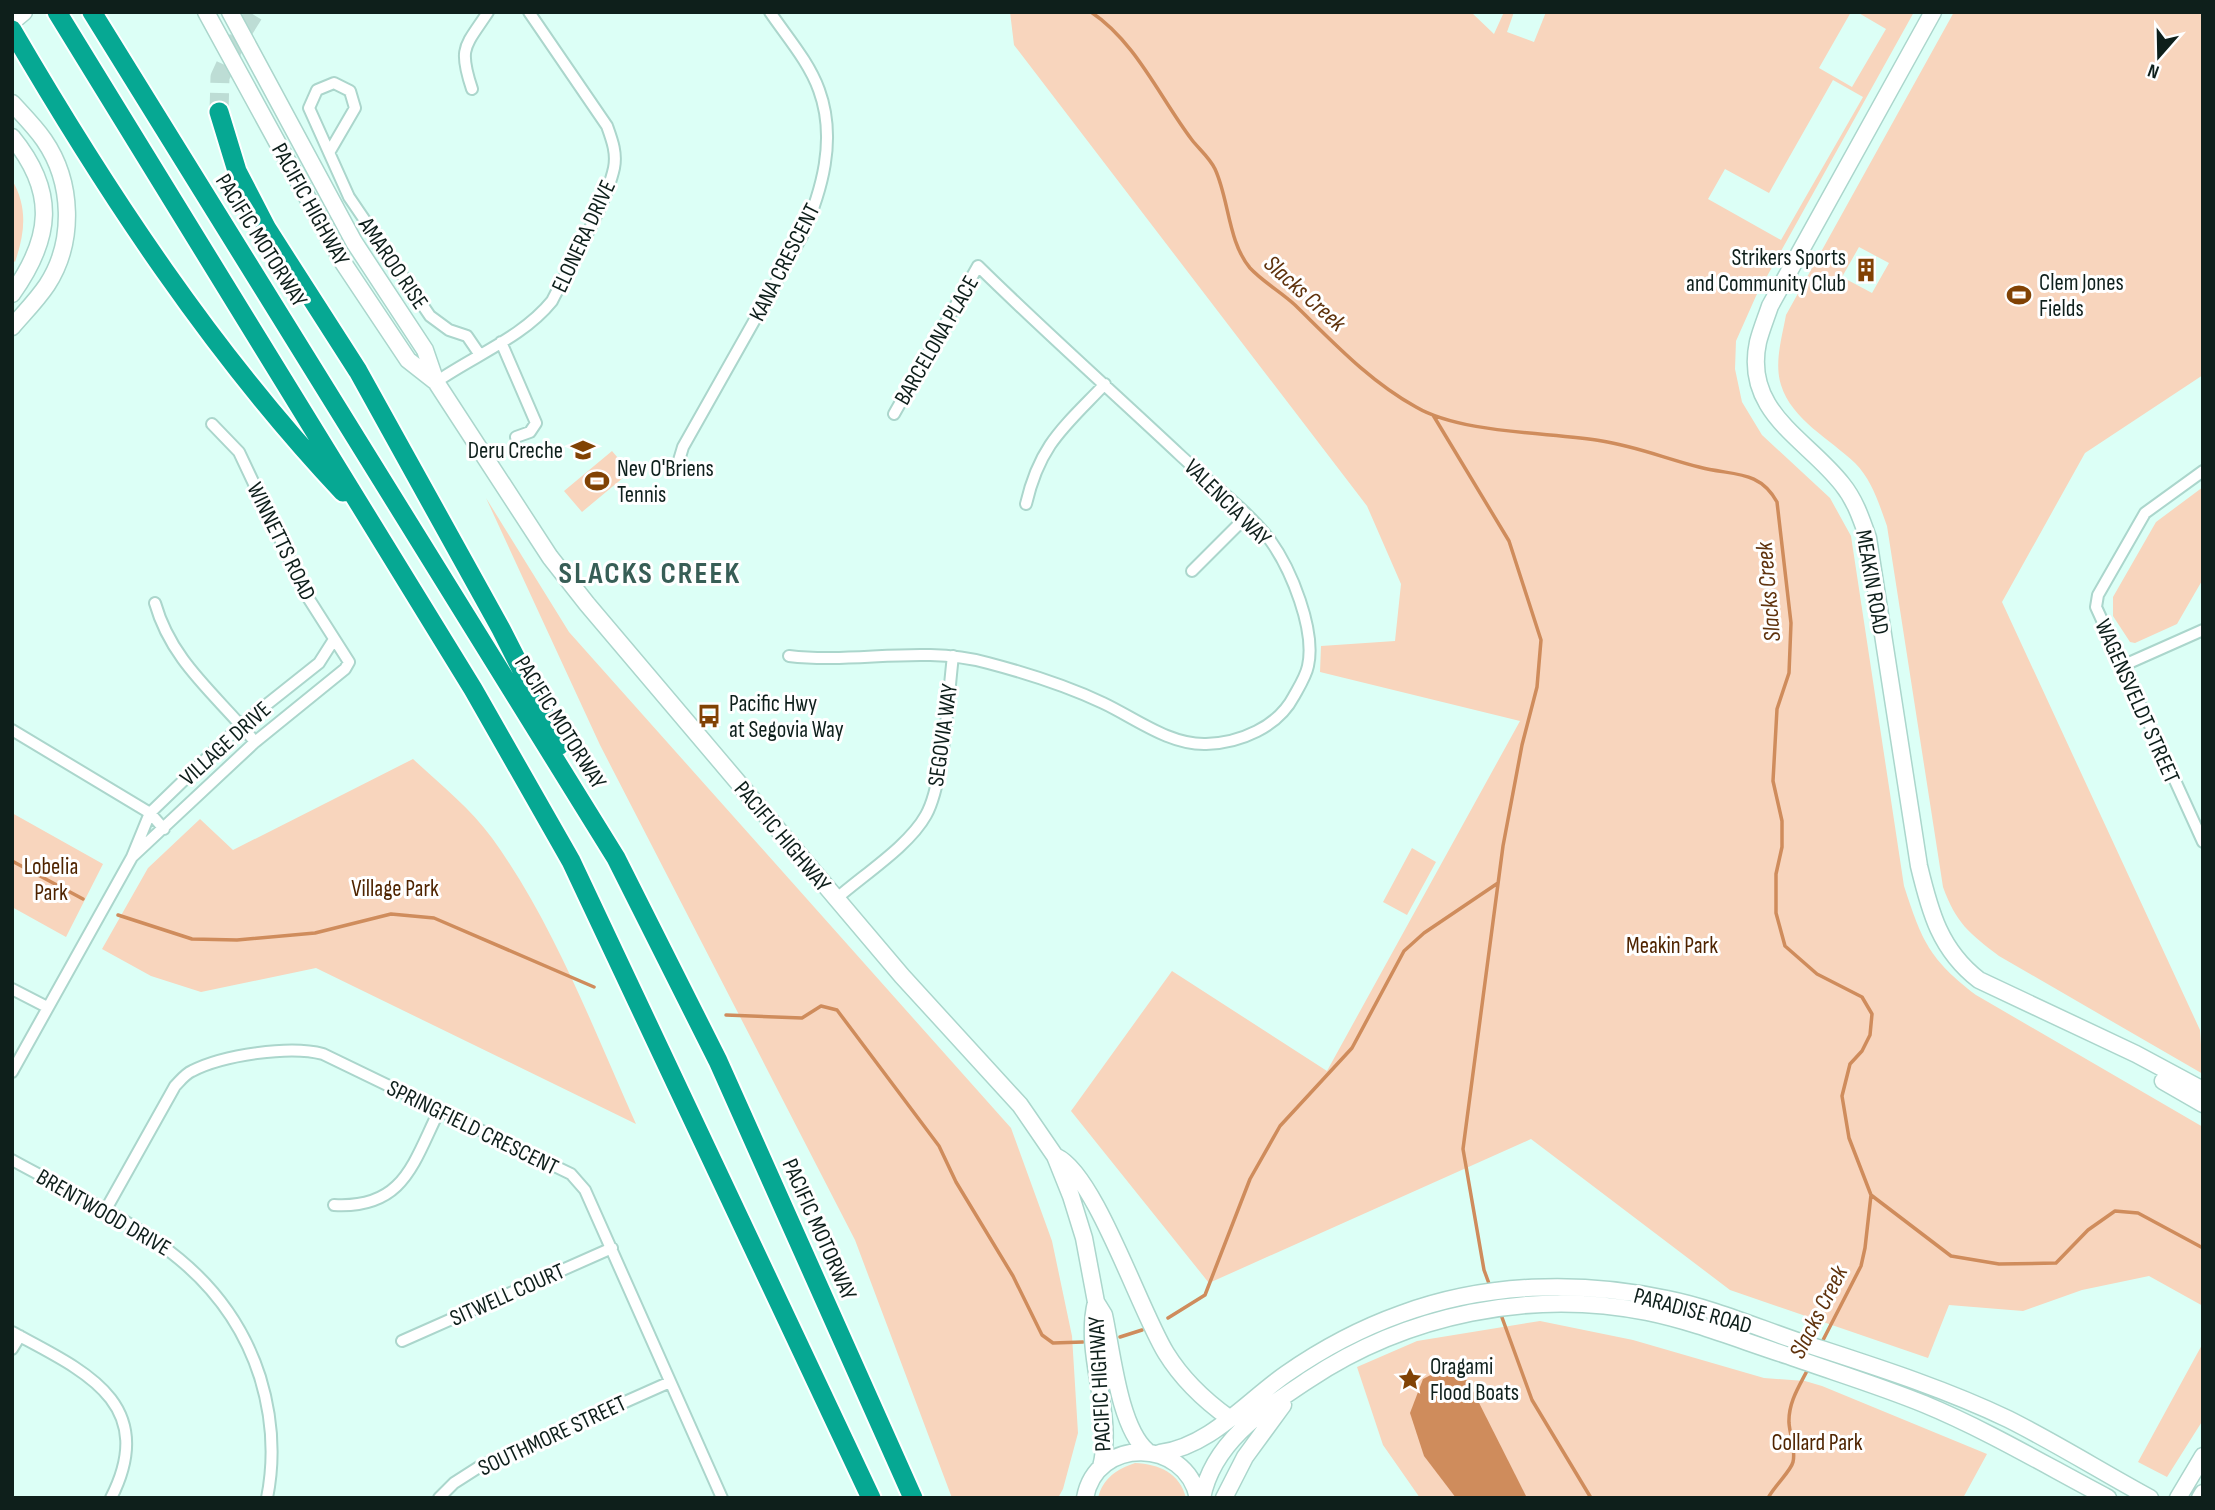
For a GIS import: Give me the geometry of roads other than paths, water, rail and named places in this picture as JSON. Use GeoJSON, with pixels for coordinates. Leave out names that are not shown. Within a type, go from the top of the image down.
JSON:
{"type":"FeatureCollection","features":[{"type":"Feature","properties":{"kind":"highway"},"geometry":{"type":"LineString","coordinates":[[57,12],[473,689],[571,860],[871,1498]]}},
{"type":"Feature","properties":{"kind":"highway","name":"PACIFIC MOTORWAY"},"geometry":{"type":"LineString","coordinates":[[92,12],[617,858],[718,1061],[913,1498]]}},
{"type":"Feature","properties":{"kind":"highway"},"geometry":{"type":"LineString","coordinates":[[12,30],[185,300],[281,427],[372,524]]}},
{"type":"Feature","properties":{"kind":"highway"},"geometry":{"type":"LineString","coordinates":[[219,112],[237,171],[267,229],[358,371],[442,521],[501,629],[617,858]]}},
{"type":"Feature","properties":{"kind":"main road"},"geometry":{"type":"LineString","coordinates":[[12,22],[24,12]]}},
{"type":"Feature","properties":{"kind":"main road","name":"PACIFIC HIGHWAY"},"geometry":{"type":"LineString","coordinates":[[205,12],[342,261],[408,360],[436,382]]}},
{"type":"Feature","properties":{"kind":"main road","name":"PACIFIC HIGHWAY"},"geometry":{"type":"LineString","coordinates":[[230,12],[354,242],[425,350],[436,382],[550,557],[836,899],[1020,1104],[1055,1156],[1081,1228],[1096,1302],[1104,1314],[1133,1434],[1154,1452]]}},
{"type":"Feature","properties":{"kind":"main road","name":"MEAKIN ROAD"},"geometry":{"type":"LineString","coordinates":[[1933,12],[1770,306],[1757,344],[1758,372],[1764,400],[1784,429],[1843,485],[1858,509],[1865,528],[1919,866],[1930,914],[1943,942],[1979,980],[2136,1054],[2203,1090]]}},
{"type":"Feature","properties":{"kind":"main road"},"geometry":{"type":"LineString","coordinates":[[12,103],[45,141],[63,177],[68,216],[62,250],[48,283],[12,327]]}},
{"type":"Feature","properties":{"kind":"main road"},"geometry":{"type":"LineString","coordinates":[[12,136],[30,160],[43,189],[45,219],[34,259],[12,294]]}},
{"type":"Feature","properties":{"kind":"main road","name":"MEAKIN ROAD"},"geometry":{"type":"LineString","coordinates":[[2113,1045],[2131,1061],[2203,1104]]}},
{"type":"Feature","properties":{"kind":"main road"},"geometry":{"type":"LineString","coordinates":[[1055,1156],[1067,1162],[1091,1198],[1144,1313],[1168,1356],[1188,1383],[1229,1418]]}},
{"type":"Feature","properties":{"kind":"main road","name":"PARADISE ROAD"},"geometry":{"type":"LineString","coordinates":[[1101,1467],[1115,1457],[1189,1446],[1286,1374],[1340,1340],[1442,1300],[1525,1288],[1569,1286],[1619,1290],[1669,1299],[1920,1382],[2009,1420],[2150,1498]]}},
{"type":"Feature","properties":{"kind":"main road","name":"PACIFIC HIGHWAY"},"geometry":{"type":"LineString","coordinates":[[1096,1302],[1093,1315],[1105,1434],[1101,1467]]}},
{"type":"Feature","properties":{"kind":"main road","name":"PARADISE ROAD"},"geometry":{"type":"LineString","coordinates":[[1200,1498],[1210,1467],[1227,1443],[1298,1387],[1361,1350],[1446,1318],[1525,1305],[1567,1304],[1647,1312],[1833,1371],[1923,1404],[1982,1431],[2108,1498]]}},
{"type":"Feature","properties":{"kind":"main road"},"geometry":{"type":"LineString","coordinates":[[1224,1498],[1263,1430],[1298,1387]]}},
{"type":"Feature","properties":{"kind":"main road"},"geometry":{"type":"LineString","coordinates":[[1154,1452],[1181,1465],[1195,1485],[1200,1498]]}},
{"type":"Feature","properties":{"kind":"main road"},"geometry":{"type":"LineString","coordinates":[[2178,1498],[2203,1456]]}},
{"type":"Feature","properties":{"kind":"main road"},"geometry":{"type":"LineString","coordinates":[[1085,1498],[1092,1479],[1101,1467]]}},
{"type":"Feature","properties":{"kind":"main road"},"geometry":{"type":"LineString","coordinates":[[2200,1498],[2203,1493]]}},
{"type":"Feature","properties":{"kind":"street"},"geometry":{"type":"LineString","coordinates":[[472,89],[463,62],[465,47],[488,12]]}},
{"type":"Feature","properties":{"kind":"street","name":"ELONERA DRIVE"},"geometry":{"type":"LineString","coordinates":[[436,382],[529,324],[552,301],[608,187],[615,166],[614,146],[607,126],[529,12]]}},
{"type":"Feature","properties":{"kind":"street","name":"KANA CRESCENT"},"geometry":{"type":"LineString","coordinates":[[677,467],[683,447],[802,236],[817,202],[826,162],[827,128],[819,90],[770,12]]}},
{"type":"Feature","properties":{"kind":"street","name":"AMAROO RISE"},"geometry":{"type":"LineString","coordinates":[[330,151],[355,108],[350,91],[334,83],[317,90],[309,108],[349,197],[430,316],[449,330],[467,336],[480,355]]}},
{"type":"Feature","properties":{"kind":"street","name":"VALENCIA WAY"},"geometry":{"type":"LineString","coordinates":[[789,656],[825,661],[918,653],[987,663],[1077,692],[1182,741],[1202,744],[1224,743],[1251,735],[1288,707],[1308,665],[1309,632],[1283,562],[1271,542],[1247,516],[978,265]]}},
{"type":"Feature","properties":{"kind":"street","name":"BARCELONA PLACE"},"geometry":{"type":"LineString","coordinates":[[894,414],[978,265]]}},
{"type":"Feature","properties":{"kind":"street"},"geometry":{"type":"LineString","coordinates":[[501,342],[536,423],[530,432],[516,437]]}},
{"type":"Feature","properties":{"kind":"street"},"geometry":{"type":"LineString","coordinates":[[1026,504],[1032,475],[1044,449],[1105,384]]}},
{"type":"Feature","properties":{"kind":"street","name":"WINNETTS ROAD"},"geometry":{"type":"LineString","coordinates":[[212,424],[239,452],[307,596],[333,641],[349,660]]}},
{"type":"Feature","properties":{"kind":"street","name":"WAGENSVELDT STREET"},"geometry":{"type":"LineString","coordinates":[[2203,471],[2145,513],[2098,595],[2098,614],[2197,816],[2203,842]]}},
{"type":"Feature","properties":{"kind":"street"},"geometry":{"type":"LineString","coordinates":[[1192,571],[1247,516]]}},
{"type":"Feature","properties":{"kind":"street"},"geometry":{"type":"LineString","coordinates":[[155,603],[163,630],[180,659],[255,742]]}},
{"type":"Feature","properties":{"kind":"street"},"geometry":{"type":"LineString","coordinates":[[2122,666],[2203,630]]}},
{"type":"Feature","properties":{"kind":"street","name":"VILLAGE DRIVE"},"geometry":{"type":"LineString","coordinates":[[12,1072],[132,857],[150,813],[242,725],[318,663],[333,641]]}},
{"type":"Feature","properties":{"kind":"street","name":"SEGOVIA WAY"},"geometry":{"type":"LineString","coordinates":[[836,899],[911,835],[926,816],[935,794],[953,656]]}},
{"type":"Feature","properties":{"kind":"street","name":"VILLAGE DRIVE"},"geometry":{"type":"LineString","coordinates":[[132,857],[255,742],[345,669],[349,660]]}},
{"type":"Feature","properties":{"kind":"street"},"geometry":{"type":"LineString","coordinates":[[12,730],[150,813],[164,829]]}},
{"type":"Feature","properties":{"kind":"street"},"geometry":{"type":"LineString","coordinates":[[12,989],[47,1007]]}},
{"type":"Feature","properties":{"kind":"street","name":"SPRINGFIELD CRESCENT"},"geometry":{"type":"LineString","coordinates":[[105,1212],[175,1086],[189,1072],[211,1063],[302,1048],[323,1054],[571,1174],[584,1190],[612,1248],[722,1498]]}},
{"type":"Feature","properties":{"kind":"street"},"geometry":{"type":"LineString","coordinates":[[334,1205],[355,1206],[393,1192],[404,1180],[439,1111]]}},
{"type":"Feature","properties":{"kind":"street","name":"BRENTWOOD DRIVE"},"geometry":{"type":"LineString","coordinates":[[12,1160],[181,1258],[208,1284],[236,1319],[253,1356],[266,1396],[271,1430],[267,1498]]}},
{"type":"Feature","properties":{"kind":"street","name":"SITWELL COURT"},"geometry":{"type":"LineString","coordinates":[[402,1341],[612,1248]]}},
{"type":"Feature","properties":{"kind":"street"},"geometry":{"type":"LineString","coordinates":[[12,1349],[16,1334],[85,1372],[106,1391],[117,1410],[124,1434],[126,1458],[111,1498]]}},
{"type":"Feature","properties":{"kind":"street","name":"SOUTHMORE STREET"},"geometry":{"type":"LineString","coordinates":[[439,1498],[479,1466],[670,1382]]}},
{"type":"Feature","properties":{"kind":"waterway","name":"Slacks Creek"},"geometry":{"type":"LineString","coordinates":[[1091,12],[1107,24],[1134,55],[1180,124],[1213,165],[1220,181],[1237,246],[1250,268],[1295,305],[1352,360],[1399,397],[1435,416],[1457,422],[1506,431],[1614,443],[1699,467],[1744,476],[1762,484],[1777,502],[1791,623],[1789,673],[1777,709],[1773,781],[1782,821],[1782,847],[1776,874],[1776,913],[1785,946],[1817,974],[1862,997],[1872,1014],[1870,1035],[1862,1051],[1850,1064],[1842,1096],[1849,1138],[1871,1195],[1865,1248],[1861,1266],[1821,1344]]}},
{"type":"Feature","properties":{"kind":"waterway"},"geometry":{"type":"LineString","coordinates":[[1433,415],[1509,541],[1541,640],[1537,687],[1522,745],[1503,846],[1463,1149],[1484,1270],[1491,1289]]}},
{"type":"Feature","properties":{"kind":"waterway"},"geometry":{"type":"LineString","coordinates":[[12,861],[83,899]]}},
{"type":"Feature","properties":{"kind":"waterway"},"geometry":{"type":"LineString","coordinates":[[1168,1318],[1205,1295],[1250,1179],[1280,1126],[1352,1048],[1404,951],[1424,933],[1498,883]]}},
{"type":"Feature","properties":{"kind":"waterway"},"geometry":{"type":"LineString","coordinates":[[118,915],[192,939],[237,940],[315,933],[391,914],[434,918],[594,987]]}},
{"type":"Feature","properties":{"kind":"waterway"},"geometry":{"type":"LineString","coordinates":[[726,1015],[802,1018],[821,1006],[837,1010],[939,1146],[956,1182],[1013,1276],[1042,1335],[1053,1343],[1083,1342]]}},
{"type":"Feature","properties":{"kind":"waterway"},"geometry":{"type":"LineString","coordinates":[[1871,1195],[1951,1256],[1999,1264],[2056,1263],[2088,1230],[2115,1211],[2138,1213],[2203,1248]]}},
{"type":"Feature","properties":{"kind":"waterway"},"geometry":{"type":"LineString","coordinates":[[1500,1312],[1532,1400],[1591,1498]]}},
{"type":"Feature","properties":{"kind":"waterway"},"geometry":{"type":"LineString","coordinates":[[1120,1337],[1142,1330]]}},
{"type":"Feature","properties":{"kind":"waterway","name":"Slacks Creek"},"geometry":{"type":"LineString","coordinates":[[1768,1498],[1793,1462],[1790,1408],[1809,1367]]}},
{"type":"Feature","properties":{"kind":"tunnel"},"geometry":{"type":"LineString","coordinates":[[219,112],[220,77],[236,42],[255,12]]}},
{"type":"Feature","properties":{"kind":"place","name":"Strikers Sports and Community Club"},"geometry":{"type":"Point","coordinates":[1866,270]}},
{"type":"Feature","properties":{"kind":"place","name":"Clem Jones Fields"},"geometry":{"type":"Point","coordinates":[2019,295]}},
{"type":"Feature","properties":{"kind":"place","name":"Deru Creche"},"geometry":{"type":"Point","coordinates":[583,450]}},
{"type":"Feature","properties":{"kind":"place","name":"Nev O'Briens Tennis"},"geometry":{"type":"Point","coordinates":[597,481]}},
{"type":"Feature","properties":{"kind":"place","name":"Pacific Hwy at Segovia Way"},"geometry":{"type":"Point","coordinates":[709,716]}},
{"type":"Feature","properties":{"kind":"place","name":"Oragami Flood Boats"},"geometry":{"type":"Point","coordinates":[1410,1379]}},
{"type":"Feature","properties":{"kind":"district","name":"SLACKS CREEK"},"geometry":{"type":"Point","coordinates":[650,573]}},
{"type":"Feature","properties":{"kind":"park label","name":"Lobelia Park"},"geometry":{"type":"Point","coordinates":[51,879]}},
{"type":"Feature","properties":{"kind":"park label","name":"Village Park"},"geometry":{"type":"Point","coordinates":[395,888]}},
{"type":"Feature","properties":{"kind":"park label","name":"Meakin Park"},"geometry":{"type":"Point","coordinates":[1672,945]}},
{"type":"Feature","properties":{"kind":"park label","name":"Collard Park"},"geometry":{"type":"Point","coordinates":[1817,1442]}}]}
